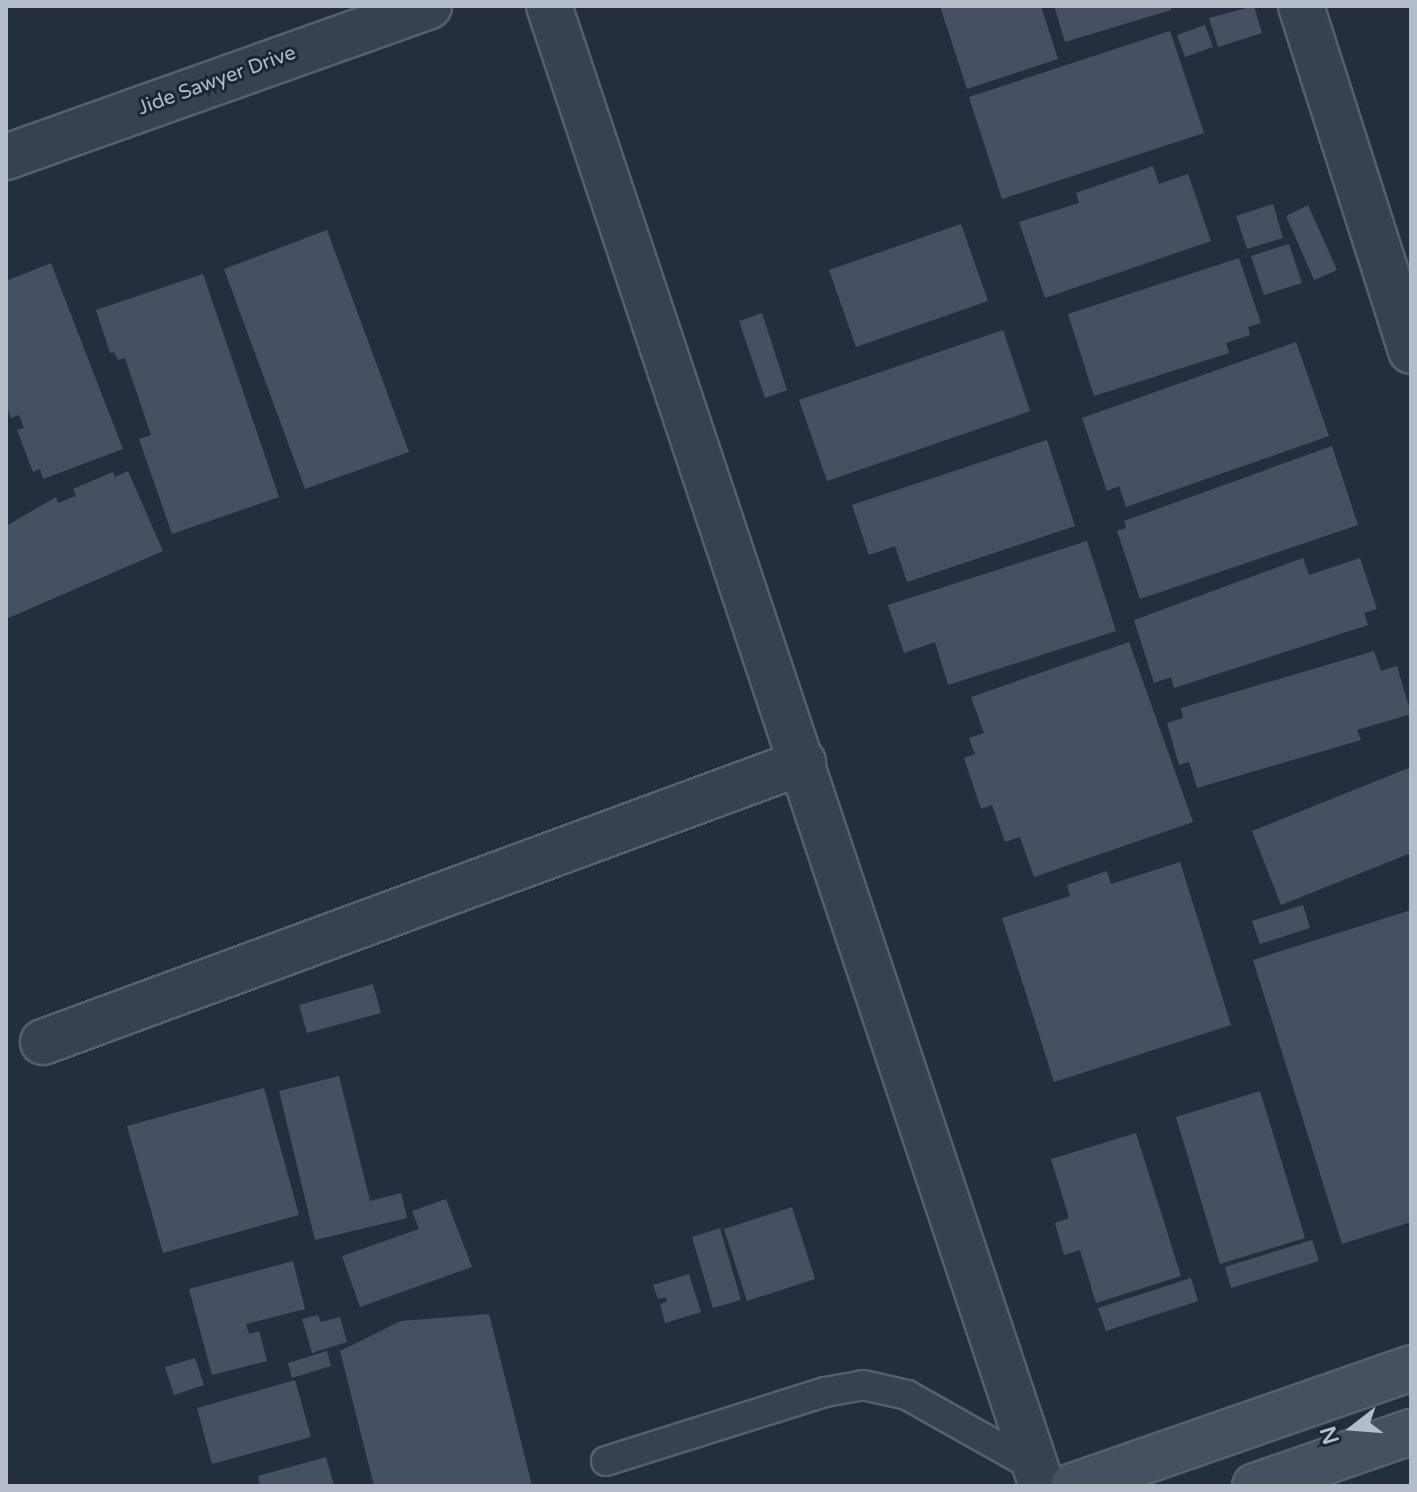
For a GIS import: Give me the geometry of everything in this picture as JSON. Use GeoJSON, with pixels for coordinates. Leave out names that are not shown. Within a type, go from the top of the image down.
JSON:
{"type":"FeatureCollection","features":[{"type":"Feature","properties":{"kind":"main road"},"geometry":{"type":"LineString","coordinates":[[1050,1480],[1411,1368]]}},
{"type":"Feature","properties":{"kind":"main road"},"geometry":{"type":"LineString","coordinates":[[1255,1486],[1411,1432]]}},
{"type":"Feature","properties":{"kind":"street","name":"Jide Sawyer Drive"},"geometry":{"type":"LineString","coordinates":[[6,157],[429,6]]}},
{"type":"Feature","properties":{"kind":"street"},"geometry":{"type":"LineString","coordinates":[[549,6],[803,762],[1050,1480]]}},
{"type":"Feature","properties":{"kind":"street"},"geometry":{"type":"LineString","coordinates":[[1301,6],[1411,351]]}},
{"type":"Feature","properties":{"kind":"street"},"geometry":{"type":"LineString","coordinates":[[43,1042],[803,762]]}},
{"type":"Feature","properties":{"kind":"lane"},"geometry":{"type":"LineString","coordinates":[[606,1461],[825,1392],[863,1385],[907,1395],[1050,1480]]}},
{"type":"Feature","properties":{"kind":"building"},"geometry":{"type":"Polygon","coordinates":[[[940,6],[1041,6],[1058,59],[967,89],[940,6]]]}},
{"type":"Feature","properties":{"kind":"building"},"geometry":{"type":"Polygon","coordinates":[[[1054,6],[1170,6],[1171,10],[1065,42],[1054,6]]]}},
{"type":"Feature","properties":{"kind":"building"},"geometry":{"type":"Polygon","coordinates":[[[1254,6],[1262,33],[1218,47],[1209,18],[1254,6]]]}},
{"type":"Feature","properties":{"kind":"building"},"geometry":{"type":"Polygon","coordinates":[[[1205,25],[1213,47],[1185,57],[1177,35],[1205,25]]]}},
{"type":"Feature","properties":{"kind":"building"},"geometry":{"type":"Polygon","coordinates":[[[1170,31],[1204,133],[1002,199],[969,97],[1170,31]]]}},
{"type":"Feature","properties":{"kind":"building"},"geometry":{"type":"Polygon","coordinates":[[[1153,166],[1159,184],[1188,174],[1211,241],[1045,298],[1019,222],[1079,203],[1076,193],[1153,166]]]}},
{"type":"Feature","properties":{"kind":"building"},"geometry":{"type":"Polygon","coordinates":[[[1273,204],[1283,238],[1247,249],[1236,216],[1273,204]]]}},
{"type":"Feature","properties":{"kind":"building"},"geometry":{"type":"Polygon","coordinates":[[[1308,205],[1337,270],[1314,280],[1286,216],[1308,205]]]}},
{"type":"Feature","properties":{"kind":"building"},"geometry":{"type":"Polygon","coordinates":[[[961,224],[988,301],[856,347],[829,270],[961,224]]]}},
{"type":"Feature","properties":{"kind":"building"},"geometry":{"type":"Polygon","coordinates":[[[327,230],[409,452],[305,489],[224,269],[327,230]]]}},
{"type":"Feature","properties":{"kind":"building"},"geometry":{"type":"Polygon","coordinates":[[[1289,244],[1302,283],[1264,295],[1251,256],[1289,244]]]}},
{"type":"Feature","properties":{"kind":"building"},"geometry":{"type":"Polygon","coordinates":[[[1239,258],[1261,323],[1248,327],[1250,335],[1226,343],[1229,353],[1094,396],[1068,314],[1239,258]]]}},
{"type":"Feature","properties":{"kind":"building"},"geometry":{"type":"Polygon","coordinates":[[[51,263],[123,449],[43,479],[40,469],[33,472],[17,430],[24,428],[19,415],[11,418],[6,404],[6,281],[51,263]]]}},
{"type":"Feature","properties":{"kind":"building"},"geometry":{"type":"Polygon","coordinates":[[[203,274],[279,497],[172,534],[139,439],[151,435],[125,358],[118,360],[114,352],[110,353],[96,310],[203,274]]]}},
{"type":"Feature","properties":{"kind":"building"},"geometry":{"type":"Polygon","coordinates":[[[762,313],[787,390],[765,398],[739,321],[762,313]]]}},
{"type":"Feature","properties":{"kind":"building"},"geometry":{"type":"Polygon","coordinates":[[[1003,330],[1030,411],[827,481],[799,400],[1003,330]]]}},
{"type":"Feature","properties":{"kind":"building"},"geometry":{"type":"Polygon","coordinates":[[[1296,342],[1329,436],[1126,507],[1119,486],[1107,491],[1082,418],[1296,342]]]}},
{"type":"Feature","properties":{"kind":"building"},"geometry":{"type":"Polygon","coordinates":[[[1047,440],[1075,526],[907,582],[895,546],[869,555],[852,505],[1047,440]]]}},
{"type":"Feature","properties":{"kind":"building"},"geometry":{"type":"Polygon","coordinates":[[[1332,446],[1358,525],[1140,599],[1117,531],[1126,528],[1124,521],[1332,446]]]}},
{"type":"Feature","properties":{"kind":"building"},"geometry":{"type":"Polygon","coordinates":[[[128,471],[163,551],[6,619],[6,526],[56,497],[58,503],[76,496],[73,489],[113,472],[115,477],[128,471]]]}},
{"type":"Feature","properties":{"kind":"building"},"geometry":{"type":"Polygon","coordinates":[[[1087,541],[1116,631],[948,685],[935,642],[904,653],[888,605],[1087,541]]]}},
{"type":"Feature","properties":{"kind":"building"},"geometry":{"type":"Polygon","coordinates":[[[1303,558],[1309,575],[1360,558],[1377,609],[1364,613],[1368,625],[1174,688],[1171,677],[1154,683],[1134,620],[1303,558]]]}},
{"type":"Feature","properties":{"kind":"building"},"geometry":{"type":"Polygon","coordinates":[[[1129,642],[1193,822],[1034,877],[1020,837],[1005,842],[992,805],[981,809],[964,758],[975,754],[969,738],[984,733],[971,697],[1129,642]]]}},
{"type":"Feature","properties":{"kind":"building"},"geometry":{"type":"Polygon","coordinates":[[[1374,651],[1381,671],[1397,666],[1411,714],[1357,730],[1361,740],[1197,788],[1189,762],[1179,765],[1167,723],[1183,718],[1181,708],[1374,651]]]}},
{"type":"Feature","properties":{"kind":"building"},"geometry":{"type":"Polygon","coordinates":[[[1411,767],[1411,853],[1281,905],[1252,831],[1411,767]]]}},
{"type":"Feature","properties":{"kind":"building"},"geometry":{"type":"Polygon","coordinates":[[[1180,862],[1231,1025],[1054,1082],[1002,918],[1070,896],[1067,885],[1107,871],[1111,884],[1180,862]]]}},
{"type":"Feature","properties":{"kind":"building"},"geometry":{"type":"Polygon","coordinates":[[[1303,905],[1310,928],[1260,944],[1252,921],[1303,905]]]}},
{"type":"Feature","properties":{"kind":"building"},"geometry":{"type":"Polygon","coordinates":[[[1411,910],[1411,1222],[1342,1244],[1253,960],[1411,910]]]}},
{"type":"Feature","properties":{"kind":"building"},"geometry":{"type":"Polygon","coordinates":[[[373,984],[381,1013],[307,1033],[299,1005],[373,984]]]}},
{"type":"Feature","properties":{"kind":"building"},"geometry":{"type":"Polygon","coordinates":[[[339,1076],[370,1201],[401,1193],[407,1218],[315,1240],[279,1091],[339,1076]]]}},
{"type":"Feature","properties":{"kind":"building"},"geometry":{"type":"Polygon","coordinates":[[[264,1088],[299,1215],[163,1253],[127,1126],[264,1088]]]}},
{"type":"Feature","properties":{"kind":"building"},"geometry":{"type":"Polygon","coordinates":[[[1260,1091],[1305,1238],[1220,1264],[1176,1117],[1260,1091]]]}},
{"type":"Feature","properties":{"kind":"building"},"geometry":{"type":"Polygon","coordinates":[[[1136,1133],[1181,1276],[1096,1303],[1080,1250],[1064,1255],[1055,1223],[1069,1218],[1051,1159],[1136,1133]]]}},
{"type":"Feature","properties":{"kind":"building"},"geometry":{"type":"Polygon","coordinates":[[[446,1199],[472,1267],[360,1307],[342,1256],[419,1229],[412,1211],[446,1199]]]}},
{"type":"Feature","properties":{"kind":"building"},"geometry":{"type":"Polygon","coordinates":[[[792,1207],[815,1279],[747,1301],[724,1229],[792,1207]]]}},
{"type":"Feature","properties":{"kind":"building"},"geometry":{"type":"Polygon","coordinates":[[[720,1228],[741,1300],[713,1308],[692,1237],[720,1228]]]}},
{"type":"Feature","properties":{"kind":"building"},"geometry":{"type":"Polygon","coordinates":[[[1312,1240],[1319,1261],[1231,1288],[1225,1267],[1312,1240]]]}},
{"type":"Feature","properties":{"kind":"building"},"geometry":{"type":"Polygon","coordinates":[[[293,1261],[305,1309],[246,1324],[249,1334],[259,1331],[267,1361],[212,1375],[189,1289],[293,1261]]]}},
{"type":"Feature","properties":{"kind":"building"},"geometry":{"type":"Polygon","coordinates":[[[689,1274],[701,1312],[665,1323],[660,1304],[667,1302],[666,1297],[658,1299],[653,1285],[689,1274]]]}},
{"type":"Feature","properties":{"kind":"building"},"geometry":{"type":"Polygon","coordinates":[[[1191,1278],[1198,1301],[1106,1331],[1098,1308],[1191,1278]]]}},
{"type":"Feature","properties":{"kind":"building"},"geometry":{"type":"Polygon","coordinates":[[[489,1314],[532,1486],[374,1486],[340,1351],[401,1321],[489,1314]]]}},
{"type":"Feature","properties":{"kind":"building"},"geometry":{"type":"Polygon","coordinates":[[[318,1315],[321,1322],[340,1317],[347,1342],[312,1353],[302,1319],[318,1315]]]}},
{"type":"Feature","properties":{"kind":"building"},"geometry":{"type":"Polygon","coordinates":[[[327,1351],[331,1366],[292,1378],[288,1363],[327,1351]]]}},
{"type":"Feature","properties":{"kind":"building"},"geometry":{"type":"Polygon","coordinates":[[[195,1358],[204,1385],[174,1395],[165,1367],[195,1358]]]}},
{"type":"Feature","properties":{"kind":"building"},"geometry":{"type":"Polygon","coordinates":[[[295,1380],[311,1437],[212,1464],[197,1408],[295,1380]]]}},
{"type":"Feature","properties":{"kind":"building"},"geometry":{"type":"Polygon","coordinates":[[[326,1457],[334,1486],[260,1486],[258,1476],[326,1457]]]}}]}
